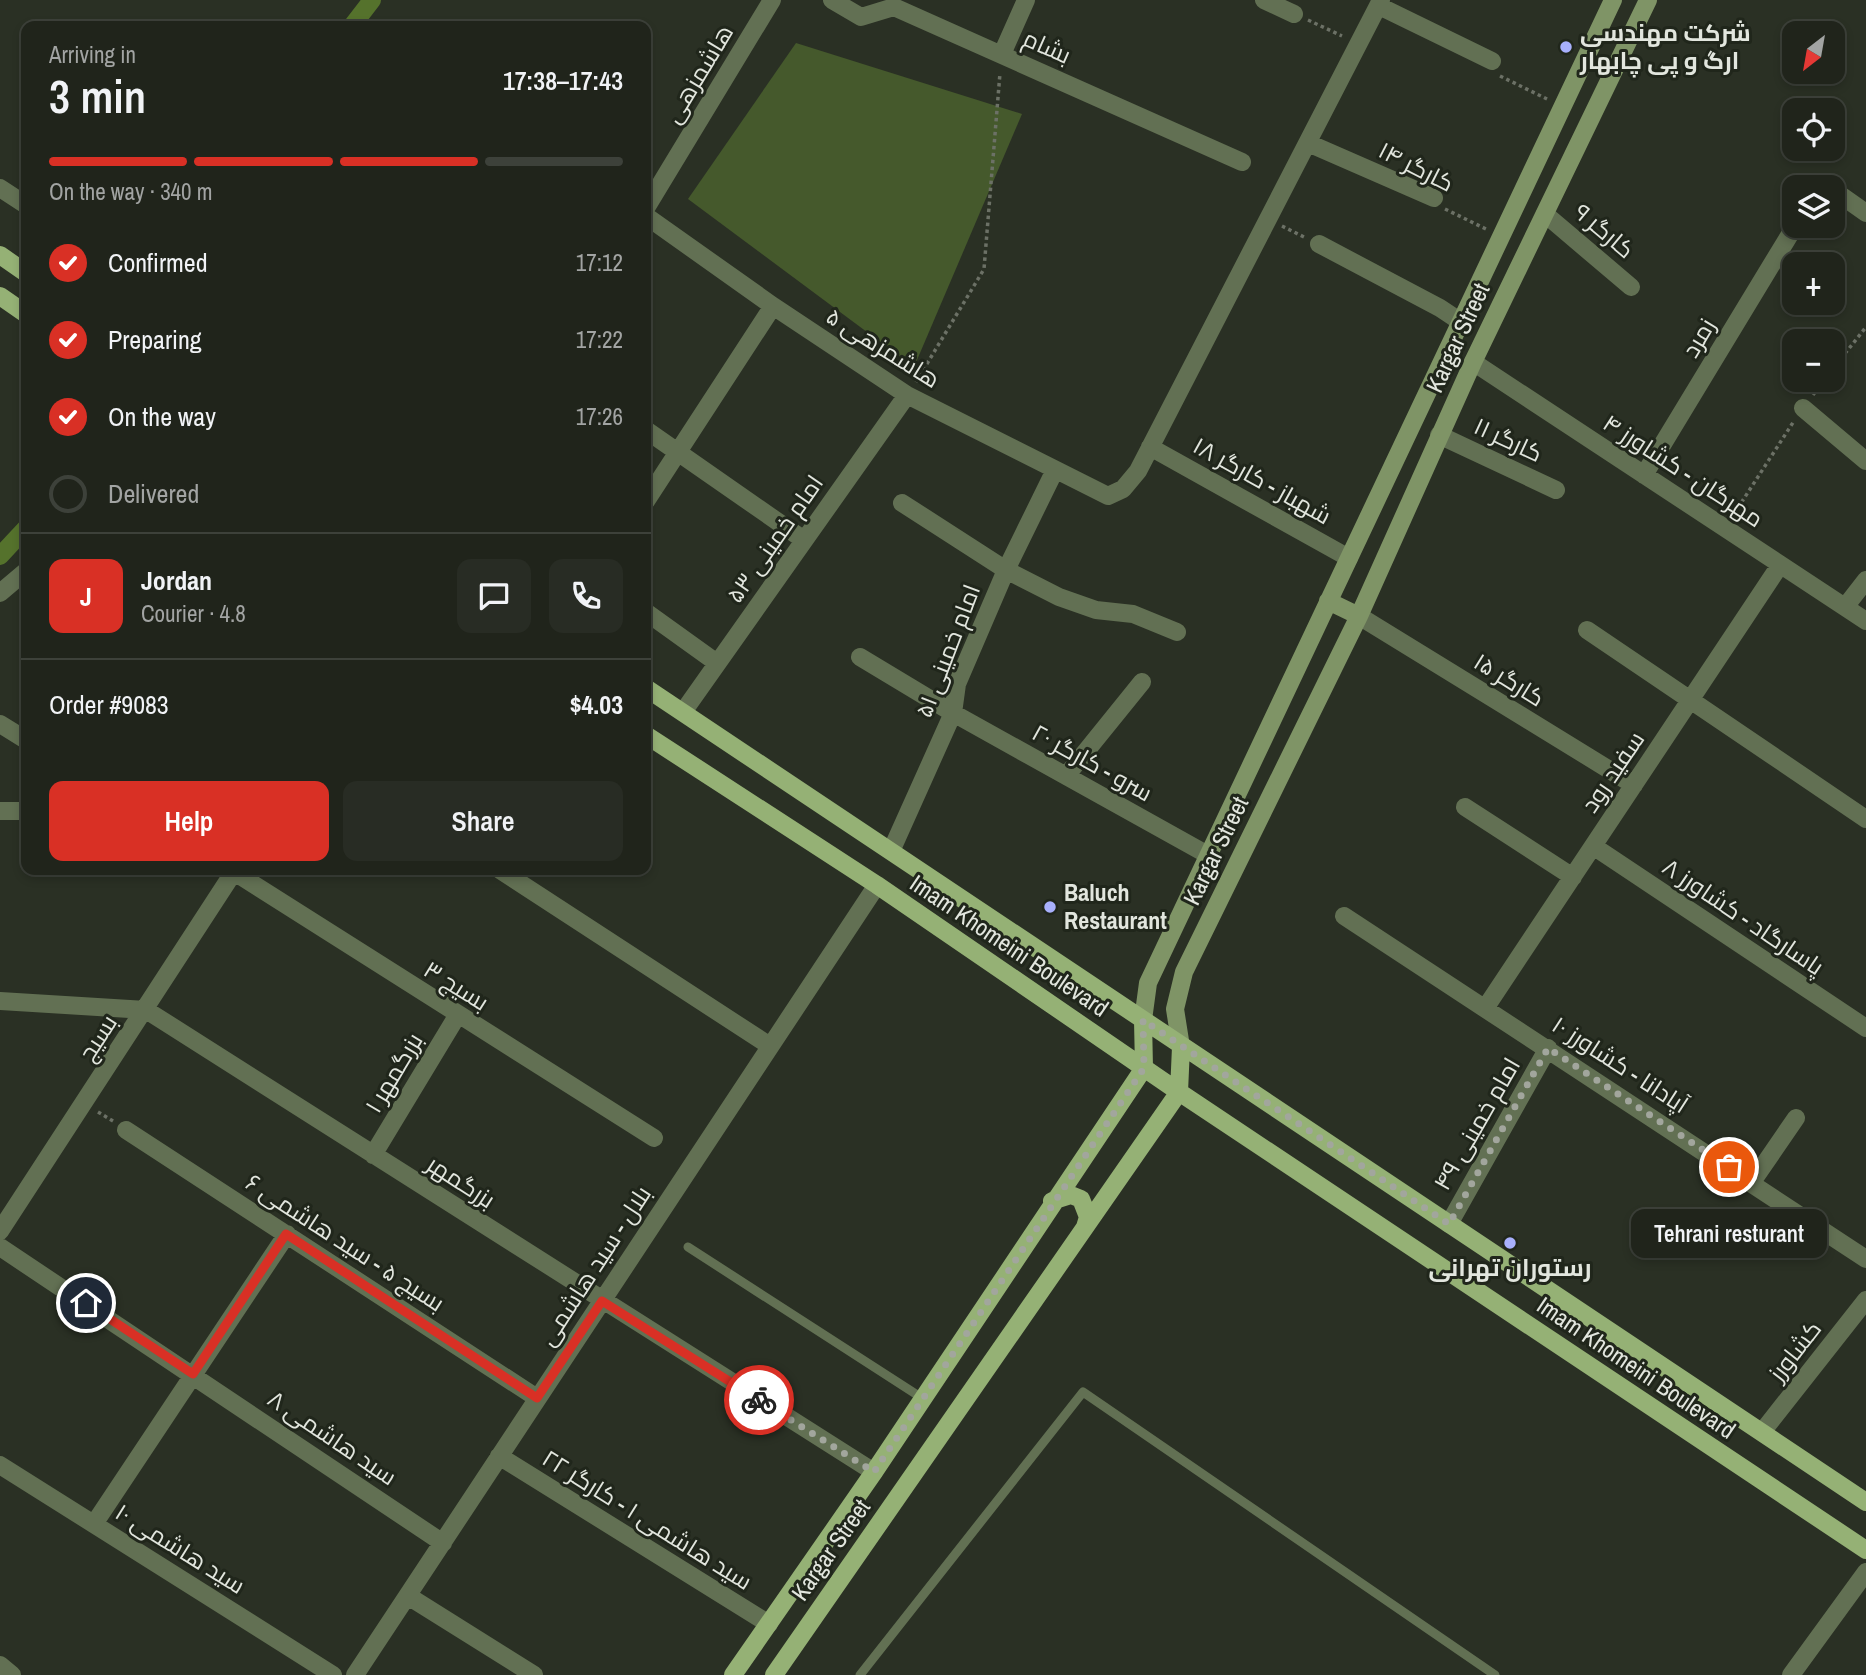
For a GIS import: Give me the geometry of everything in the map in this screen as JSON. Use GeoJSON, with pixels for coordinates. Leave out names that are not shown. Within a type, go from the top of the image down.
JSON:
{"type":"FeatureCollection","features":[{"type":"Feature","properties":{"kind":"main road","name":"Kargar Street"},"geometry":{"type":"LineString","coordinates":[[733,1675],[874,1472],[1052,1201],[1144,1068],[1143,1020],[1148,983],[1613,0]]}},
{"type":"Feature","properties":{"kind":"main road","name":"Kargar Street"},"geometry":{"type":"LineString","coordinates":[[774,1675],[1179,1092],[1181,1047],[1175,1009],[1184,972],[1359,616],[1473,362],[1648,0]]}},
{"type":"Feature","properties":{"kind":"main road"},"geometry":{"type":"LineString","coordinates":[[0,255],[21,270]]}},
{"type":"Feature","properties":{"kind":"main road"},"geometry":{"type":"LineString","coordinates":[[0,296],[21,311]]}},
{"type":"Feature","properties":{"kind":"main road"},"geometry":{"type":"LineString","coordinates":[[1328,601],[1359,616]]}},
{"type":"Feature","properties":{"kind":"main road","name":"Imam Khomeini Boulevard"},"geometry":{"type":"LineString","coordinates":[[651,691],[892,849],[1181,1047],[1866,1502]]}},
{"type":"Feature","properties":{"kind":"main road","name":"Imam Khomeini Boulevard"},"geometry":{"type":"LineString","coordinates":[[651,738],[877,885],[1179,1092],[1866,1550]]}},
{"type":"Feature","properties":{"kind":"main road"},"geometry":{"type":"LineString","coordinates":[[1052,1201],[1061,1196],[1081,1199],[1088,1217],[1085,1227]]}},
{"type":"Feature","properties":{"kind":"street","name":"هاشمزهی"},"geometry":{"type":"LineString","coordinates":[[651,200],[772,0]]}},
{"type":"Feature","properties":{"kind":"street","name":"بشام"},"geometry":{"type":"LineString","coordinates":[[832,0],[861,18],[894,7],[1241,162]]}},
{"type":"Feature","properties":{"kind":"street"},"geometry":{"type":"LineString","coordinates":[[1002,54],[1026,0]]}},
{"type":"Feature","properties":{"kind":"street"},"geometry":{"type":"LineString","coordinates":[[1264,0],[1293,14]]}},
{"type":"Feature","properties":{"kind":"street"},"geometry":{"type":"LineString","coordinates":[[1150,447],[1380,3],[1492,61]]}},
{"type":"Feature","properties":{"kind":"street","name":"کارگر ۱۴"},"geometry":{"type":"LineString","coordinates":[[1308,143],[1434,198]]}},
{"type":"Feature","properties":{"kind":"street"},"geometry":{"type":"LineString","coordinates":[[0,188],[21,202]]}},
{"type":"Feature","properties":{"kind":"street"},"geometry":{"type":"LineString","coordinates":[[1845,199],[1866,213]]}},
{"type":"Feature","properties":{"kind":"street","name":"کارگر ۹"},"geometry":{"type":"LineString","coordinates":[[1545,214],[1631,286]]}},
{"type":"Feature","properties":{"kind":"street","name":"هاشمزهی ۵"},"geometry":{"type":"LineString","coordinates":[[651,220],[773,306],[907,395],[1054,472],[1108,496],[1123,489],[1138,471],[1150,447]]}},
{"type":"Feature","properties":{"kind":"street","name":"زمرد"},"geometry":{"type":"LineString","coordinates":[[1644,475],[1788,238]]}},
{"type":"Feature","properties":{"kind":"street"},"geometry":{"type":"LineString","coordinates":[[1319,244],[1440,308],[1461,322]]}},
{"type":"Feature","properties":{"kind":"street"},"geometry":{"type":"LineString","coordinates":[[651,492],[773,306]]}},
{"type":"Feature","properties":{"kind":"street","name":"مهرگان - کشاورز ۴"},"geometry":{"type":"LineString","coordinates":[[1473,362],[1866,621]]}},
{"type":"Feature","properties":{"kind":"street","name":"امام خمینی ۵۳"},"geometry":{"type":"LineString","coordinates":[[683,712],[907,395]]}},
{"type":"Feature","properties":{"kind":"street"},"geometry":{"type":"LineString","coordinates":[[1803,408],[1866,461]]}},
{"type":"Feature","properties":{"kind":"street"},"geometry":{"type":"LineString","coordinates":[[651,434],[804,540]]}},
{"type":"Feature","properties":{"kind":"street","name":"کارگر ۱۱"},"geometry":{"type":"LineString","coordinates":[[1439,435],[1556,490]]}},
{"type":"Feature","properties":{"kind":"street","name":"شهباز - کارگر ۱۸"},"geometry":{"type":"LineString","coordinates":[[1150,447],[1349,558]]}},
{"type":"Feature","properties":{"kind":"street","name":"امام خمینی ۵۱"},"geometry":{"type":"LineString","coordinates":[[892,849],[953,713],[957,684],[1006,569],[1054,472]]}},
{"type":"Feature","properties":{"kind":"street"},"geometry":{"type":"LineString","coordinates":[[902,503],[1006,569],[1084,606],[1133,614],[1177,632]]}},
{"type":"Feature","properties":{"kind":"street","name":"سفید رود"},"geometry":{"type":"LineString","coordinates":[[1486,1007],[1780,565]]}},
{"type":"Feature","properties":{"kind":"street"},"geometry":{"type":"LineString","coordinates":[[0,593],[21,575]]}},
{"type":"Feature","properties":{"kind":"street"},"geometry":{"type":"LineString","coordinates":[[1844,607],[1866,580]]}},
{"type":"Feature","properties":{"kind":"street"},"geometry":{"type":"LineString","coordinates":[[651,616],[717,663]]}},
{"type":"Feature","properties":{"kind":"street","name":"کارگر ۱۵"},"geometry":{"type":"LineString","coordinates":[[1359,616],[1634,785]]}},
{"type":"Feature","properties":{"kind":"street"},"geometry":{"type":"LineString","coordinates":[[1587,630],[1866,819]]}},
{"type":"Feature","properties":{"kind":"street","name":"سرو - کارگر ۲۰"},"geometry":{"type":"LineString","coordinates":[[860,657],[953,713],[1208,855]]}},
{"type":"Feature","properties":{"kind":"street"},"geometry":{"type":"LineString","coordinates":[[1066,776],[1142,682]]}},
{"type":"Feature","properties":{"kind":"street"},"geometry":{"type":"LineString","coordinates":[[0,724],[21,737]]}},
{"type":"Feature","properties":{"kind":"street"},"geometry":{"type":"LineString","coordinates":[[1465,807],[1573,877]]}},
{"type":"Feature","properties":{"kind":"street"},"geometry":{"type":"LineString","coordinates":[[0,811],[21,811]]}},
{"type":"Feature","properties":{"kind":"street","name":"پاسارگاد - کشاورز ۸"},"geometry":{"type":"LineString","coordinates":[[1594,846],[1866,1028]]}},
{"type":"Feature","properties":{"kind":"street","name":"بسیج"},"geometry":{"type":"LineString","coordinates":[[0,1231],[146,1010],[230,875]]}},
{"type":"Feature","properties":{"kind":"street","name":"بسیج ۳"},"geometry":{"type":"LineString","coordinates":[[241,875],[457,1016],[654,1138]]}},
{"type":"Feature","properties":{"kind":"street"},"geometry":{"type":"LineString","coordinates":[[508,875],[770,1046]]}},
{"type":"Feature","properties":{"kind":"street","name":"بلال - سید هاشمی"},"geometry":{"type":"LineString","coordinates":[[355,1675],[877,885]]}},
{"type":"Feature","properties":{"kind":"street","name":"آپادانا - کشاورز ۱۰"},"geometry":{"type":"LineString","coordinates":[[1344,916],[1866,1259]]}},
{"type":"Feature","properties":{"kind":"street","name":"بزرگمهر"},"geometry":{"type":"LineString","coordinates":[[0,1001],[146,1010],[874,1472]]}},
{"type":"Feature","properties":{"kind":"street","name":"بزرگمهر ۱"},"geometry":{"type":"LineString","coordinates":[[373,1155],[457,1016]]}},
{"type":"Feature","properties":{"kind":"street","name":"امام خمینی ۴۹"},"geometry":{"type":"LineString","coordinates":[[1449,1224],[1548,1048]]}},
{"type":"Feature","properties":{"kind":"street"},"geometry":{"type":"LineString","coordinates":[[1752,1182],[1796,1118]]}},
{"type":"Feature","properties":{"kind":"street","name":"بسیج ۵ - سید هاشمی ۶"},"geometry":{"type":"LineString","coordinates":[[126,1130],[537,1398]]}},
{"type":"Feature","properties":{"kind":"street"},"geometry":{"type":"LineString","coordinates":[[94,1524],[286,1234]]}},
{"type":"Feature","properties":{"kind":"street","name":"سید هاشمی ۸"},"geometry":{"type":"LineString","coordinates":[[0,1247],[443,1543]]}},
{"type":"Feature","properties":{"kind":"street","name":"کشاورز"},"geometry":{"type":"LineString","coordinates":[[1762,1432],[1866,1300]]}},
{"type":"Feature","properties":{"kind":"street","name":"سید هاشمی ۱ - کارگر ۲۲"},"geometry":{"type":"LineString","coordinates":[[499,1457],[769,1624]]}},
{"type":"Feature","properties":{"kind":"street","name":"سید هاشمی ۱۰"},"geometry":{"type":"LineString","coordinates":[[0,1465],[333,1675]]}},
{"type":"Feature","properties":{"kind":"street"},"geometry":{"type":"LineString","coordinates":[[1791,1675],[1866,1572]]}},
{"type":"Feature","properties":{"kind":"street"},"geometry":{"type":"LineString","coordinates":[[408,1596],[534,1675]]}},
{"type":"Feature","properties":{"kind":"street"},"geometry":{"type":"LineString","coordinates":[[0,1665],[12,1675]]}},
{"type":"Feature","properties":{"kind":"lane"},"geometry":{"type":"LineString","coordinates":[[688,1247],[922,1398]]}},
{"type":"Feature","properties":{"kind":"lane"},"geometry":{"type":"LineString","coordinates":[[860,1675],[1083,1392],[1495,1675]]}},
{"type":"Feature","properties":{"kind":"path"},"geometry":{"type":"LineString","coordinates":[[1293,14],[1360,44]]}},
{"type":"Feature","properties":{"kind":"path"},"geometry":{"type":"LineString","coordinates":[[907,395],[984,269],[1002,54]]}},
{"type":"Feature","properties":{"kind":"path"},"geometry":{"type":"LineString","coordinates":[[1492,61],[1489,70],[1563,107]]}},
{"type":"Feature","properties":{"kind":"path","name":"کارگر ۱۴"},"geometry":{"type":"LineString","coordinates":[[1434,198],[1441,208],[1501,236]]}},
{"type":"Feature","properties":{"kind":"path"},"geometry":{"type":"LineString","coordinates":[[1268,219],[1319,244]]}},
{"type":"Feature","properties":{"kind":"path"},"geometry":{"type":"LineString","coordinates":[[1845,354],[1866,327]]}},
{"type":"Feature","properties":{"kind":"path"},"geometry":{"type":"LineString","coordinates":[[1725,528],[1816,392]]}},
{"type":"Feature","properties":{"kind":"path"},"geometry":{"type":"LineString","coordinates":[[85,1103],[126,1130]]}},
{"type":"Feature","properties":{"kind":"green space"},"geometry":{"type":"Polygon","coordinates":[[[796,43],[1022,114],[914,367],[688,199],[796,43]]]}},
{"type":"Feature","properties":{"kind":"waterway"},"geometry":{"type":"LineString","coordinates":[[356,21],[372,0]]}},
{"type":"Feature","properties":{"kind":"waterway"},"geometry":{"type":"LineString","coordinates":[[0,556],[21,533]]}},
{"type":"Feature","properties":{"kind":"way so far"},"geometry":{"type":"LineString","coordinates":[[759,1400],[874,1472],[1052,1201],[1144,1068],[1143,1020],[1449,1224],[1548,1048],[1729,1167]]}},
{"type":"Feature","properties":{"kind":"place","name":"شرکت مهندسی ارگ و پی چابهار"},"geometry":{"type":"Point","coordinates":[1566,47]}},
{"type":"Feature","properties":{"kind":"place","name":"Baluch Restaurant"},"geometry":{"type":"Point","coordinates":[1050,907]}},
{"type":"Feature","properties":{"kind":"place","name":"Tehrani resturant"},"geometry":{"type":"Point","coordinates":[1729,1167]}},
{"type":"Feature","properties":{"kind":"place","name":"رستوران تهرانی"},"geometry":{"type":"Point","coordinates":[1510,1243]}},
{"type":"Feature","properties":{"kind":"route"},"geometry":{"type":"LineString","coordinates":[[86,1303],[193,1374],[286,1234],[537,1398],[602,1301],[759,1400]]}}]}
